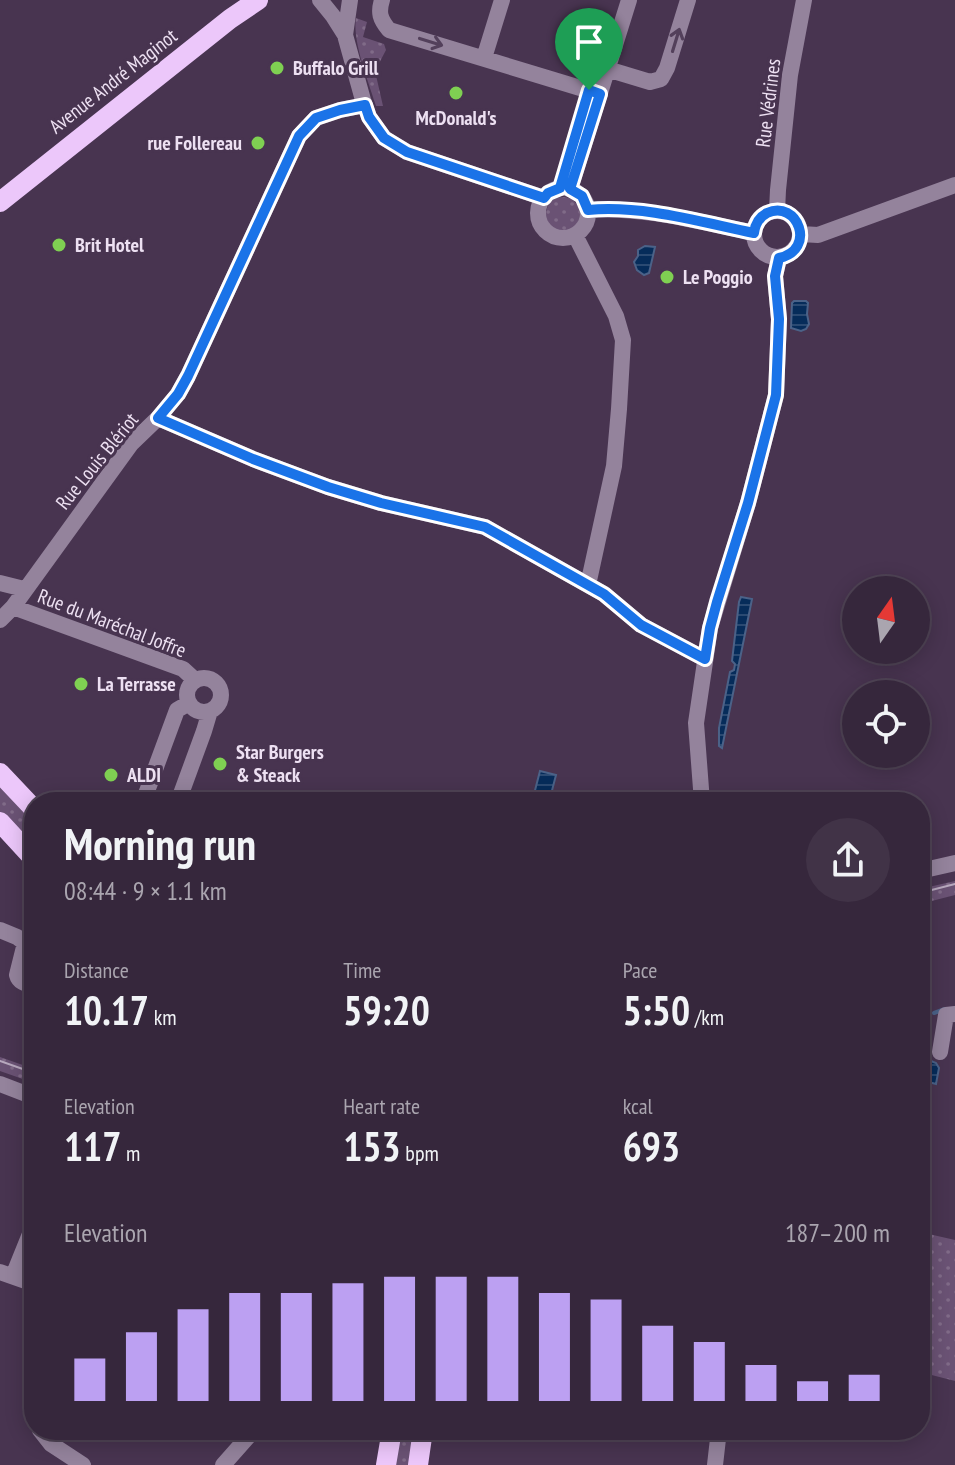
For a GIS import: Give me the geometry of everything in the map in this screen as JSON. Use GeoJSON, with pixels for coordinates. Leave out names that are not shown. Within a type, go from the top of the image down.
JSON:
{"type":"FeatureCollection","features":[{"type":"Feature","properties":{"kind":"main road","name":"Avenue André Maginot"},"geometry":{"type":"LineString","coordinates":[[0,187],[237,0]]}},
{"type":"Feature","properties":{"kind":"main road","name":"Avenue André Maginot"},"geometry":{"type":"LineString","coordinates":[[0,202],[258,0]]}},
{"type":"Feature","properties":{"kind":"main road"},"geometry":{"type":"LineString","coordinates":[[0,773],[24,798]]}},
{"type":"Feature","properties":{"kind":"main road"},"geometry":{"type":"LineString","coordinates":[[0,822],[24,848]]}},
{"type":"Feature","properties":{"kind":"main road"},"geometry":{"type":"LineString","coordinates":[[386,1465],[390,1440]]}},
{"type":"Feature","properties":{"kind":"main road"},"geometry":{"type":"LineString","coordinates":[[418,1465],[422,1440]]}},
{"type":"Feature","properties":{"kind":"street"},"geometry":{"type":"LineString","coordinates":[[320,0],[345,35],[369,117],[384,138],[407,152],[544,198]]}},
{"type":"Feature","properties":{"kind":"street"},"geometry":{"type":"LineString","coordinates":[[345,35],[350,0]]}},
{"type":"Feature","properties":{"kind":"street"},"geometry":{"type":"LineString","coordinates":[[382,0],[378,10],[381,21],[389,30],[594,92]]}},
{"type":"Feature","properties":{"kind":"street"},"geometry":{"type":"LineString","coordinates":[[484,58],[502,0]]}},
{"type":"Feature","properties":{"kind":"street"},"geometry":{"type":"LineString","coordinates":[[565,188],[617,0]]}},
{"type":"Feature","properties":{"kind":"street"},"geometry":{"type":"LineString","coordinates":[[594,92],[607,69],[629,0]]}},
{"type":"Feature","properties":{"kind":"street"},"geometry":{"type":"LineString","coordinates":[[607,69],[650,82],[661,79],[688,0]]}},
{"type":"Feature","properties":{"kind":"street","name":"Rue Védrines"},"geometry":{"type":"LineString","coordinates":[[777,211],[790,75],[804,0]]}},
{"type":"Feature","properties":{"kind":"street"},"geometry":{"type":"LineString","coordinates":[[158,418],[188,376],[299,136],[316,118],[365,105]]}},
{"type":"Feature","properties":{"kind":"street"},"geometry":{"type":"LineString","coordinates":[[801,234],[818,235],[955,185]]}},
{"type":"Feature","properties":{"kind":"street"},"geometry":{"type":"LineString","coordinates":[[565,188],[582,196],[588,210],[584,228],[568,238],[549,234],[542,227],[538,212],[548,193],[565,188]]}},
{"type":"Feature","properties":{"kind":"street"},"geometry":{"type":"LineString","coordinates":[[588,210],[612,208],[638,211],[754,233]]}},
{"type":"Feature","properties":{"kind":"street"},"geometry":{"type":"LineString","coordinates":[[777,211],[785,212],[796,220],[801,234],[797,248],[779,258],[764,254],[758,248],[754,233],[758,220],[777,211]]}},
{"type":"Feature","properties":{"kind":"street"},"geometry":{"type":"LineString","coordinates":[[575,235],[616,316],[623,340],[614,466],[588,585]]}},
{"type":"Feature","properties":{"kind":"street"},"geometry":{"type":"LineString","coordinates":[[701,792],[696,723],[710,628],[748,503],[776,395],[779,319],[775,276],[779,258]]}},
{"type":"Feature","properties":{"kind":"street","name":"Rue Louis Blériot"},"geometry":{"type":"LineString","coordinates":[[0,620],[13,607],[131,444],[158,418],[328,487],[381,503],[485,527],[588,585],[641,625],[705,659]]}},
{"type":"Feature","properties":{"kind":"street"},"geometry":{"type":"LineString","coordinates":[[0,583],[24,589]]}},
{"type":"Feature","properties":{"kind":"street","name":"Rue du Maréchal Joffre"},"geometry":{"type":"LineString","coordinates":[[13,607],[183,669],[195,680]]}},
{"type":"Feature","properties":{"kind":"street"},"geometry":{"type":"LineString","coordinates":[[182,792],[210,711],[221,699],[220,688],[212,679],[195,680],[188,688],[189,703],[199,711],[210,711]]}},
{"type":"Feature","properties":{"kind":"street"},"geometry":{"type":"LineString","coordinates":[[147,792],[177,710],[189,703]]}},
{"type":"Feature","properties":{"kind":"street"},"geometry":{"type":"LineString","coordinates":[[930,869],[955,863]]}},
{"type":"Feature","properties":{"kind":"street"},"geometry":{"type":"LineString","coordinates":[[0,930],[24,942]]}},
{"type":"Feature","properties":{"kind":"street"},"geometry":{"type":"LineString","coordinates":[[24,947],[17,975],[24,982]]}},
{"type":"Feature","properties":{"kind":"street"},"geometry":{"type":"LineString","coordinates":[[940,1052],[946,1015],[955,1014]]}},
{"type":"Feature","properties":{"kind":"street"},"geometry":{"type":"LineString","coordinates":[[0,1084],[24,1093]]}},
{"type":"Feature","properties":{"kind":"street"},"geometry":{"type":"LineString","coordinates":[[6,1274],[24,1242]]}},
{"type":"Feature","properties":{"kind":"street"},"geometry":{"type":"LineString","coordinates":[[48,1440],[83,1465]]}},
{"type":"Feature","properties":{"kind":"street"},"geometry":{"type":"LineString","coordinates":[[223,1465],[245,1440]]}},
{"type":"Feature","properties":{"kind":"street"},"geometry":{"type":"LineString","coordinates":[[715,1465],[718,1440]]}},
{"type":"Feature","properties":{"kind":"shaded area"},"geometry":{"type":"Polygon","coordinates":[[[356,18],[367,22],[363,37],[384,44],[386,50],[375,71],[383,106],[376,106],[366,74],[356,38],[356,18]]]}},
{"type":"Feature","properties":{"kind":"shaded area"},"geometry":{"type":"Polygon","coordinates":[[[563,197],[575,202],[580,214],[575,226],[563,231],[551,226],[546,214],[551,202],[563,197]]]}},
{"type":"Feature","properties":{"kind":"shaded area"},"geometry":{"type":"Polygon","coordinates":[[[0,783],[24,810],[24,838],[0,812],[0,783]]]}},
{"type":"Feature","properties":{"kind":"shaded area"},"geometry":{"type":"Polygon","coordinates":[[[955,881],[955,895],[930,901],[930,887],[955,881]]]}},
{"type":"Feature","properties":{"kind":"shaded area"},"geometry":{"type":"Polygon","coordinates":[[[0,1057],[24,1065],[24,1079],[0,1071],[0,1057]]]}},
{"type":"Feature","properties":{"kind":"shaded area"},"geometry":{"type":"Polygon","coordinates":[[[930,1234],[955,1240],[955,1381],[930,1375],[930,1234]]]}},
{"type":"Feature","properties":{"kind":"shaded area"},"geometry":{"type":"Polygon","coordinates":[[[397,1440],[415,1440],[412,1465],[393,1465],[397,1440]]]}},
{"type":"Feature","properties":{"kind":"water"},"geometry":{"type":"Polygon","coordinates":[[[645,246],[655,247],[649,273],[644,275],[637,270],[634,262],[638,250],[645,246]]]}},
{"type":"Feature","properties":{"kind":"water"},"geometry":{"type":"Polygon","coordinates":[[[794,301],[808,303],[809,324],[801,331],[791,328],[794,301]]]}},
{"type":"Feature","properties":{"kind":"water"},"geometry":{"type":"Polygon","coordinates":[[[741,597],[752,599],[722,748],[719,746],[719,728],[730,672],[734,670],[732,661],[741,597]]]}},
{"type":"Feature","properties":{"kind":"water"},"geometry":{"type":"Polygon","coordinates":[[[540,771],[556,775],[552,792],[535,792],[540,771]]]}},
{"type":"Feature","properties":{"kind":"water"},"geometry":{"type":"Polygon","coordinates":[[[930,1061],[939,1068],[936,1084],[930,1082],[930,1061]]]}},
{"type":"Feature","properties":{"kind":"waterway"},"geometry":{"type":"LineString","coordinates":[[934,1013],[945,1009]]}},
{"type":"Feature","properties":{"kind":"tram line"},"geometry":{"type":"LineString","coordinates":[[930,890],[955,884]]}},
{"type":"Feature","properties":{"kind":"tram line"},"geometry":{"type":"LineString","coordinates":[[0,1061],[24,1069]]}},
{"type":"Feature","properties":{"kind":"place","name":"Buffalo Grill"},"geometry":{"type":"Point","coordinates":[277,68]}},
{"type":"Feature","properties":{"kind":"place","name":"McDonald's"},"geometry":{"type":"Point","coordinates":[456,93]}},
{"type":"Feature","properties":{"kind":"place","name":"rue Follereau"},"geometry":{"type":"Point","coordinates":[258,143]}},
{"type":"Feature","properties":{"kind":"place","name":"Brit Hotel"},"geometry":{"type":"Point","coordinates":[59,245]}},
{"type":"Feature","properties":{"kind":"place","name":"Le Poggio"},"geometry":{"type":"Point","coordinates":[667,277]}},
{"type":"Feature","properties":{"kind":"place","name":"La Terrasse"},"geometry":{"type":"Point","coordinates":[81,684]}},
{"type":"Feature","properties":{"kind":"place","name":"Star Burgers & Steack"},"geometry":{"type":"Point","coordinates":[220,764]}},
{"type":"Feature","properties":{"kind":"place","name":"ALDI"},"geometry":{"type":"Point","coordinates":[111,775]}},
{"type":"Feature","properties":{"kind":"route"},"geometry":{"type":"LineString","coordinates":[[589,90],[600,94],[570,189],[582,196],[588,210],[612,208],[638,211],[754,233],[758,220],[777,211],[791,215],[800,227],[797,248],[779,258],[775,276],[779,319],[776,395],[748,503],[710,628],[705,659],[641,625],[604,594],[485,527],[381,503],[328,487],[158,418],[188,376],[299,136],[316,118],[365,105],[369,117],[384,138],[407,152],[544,198],[560,188],[589,90]]}}]}
